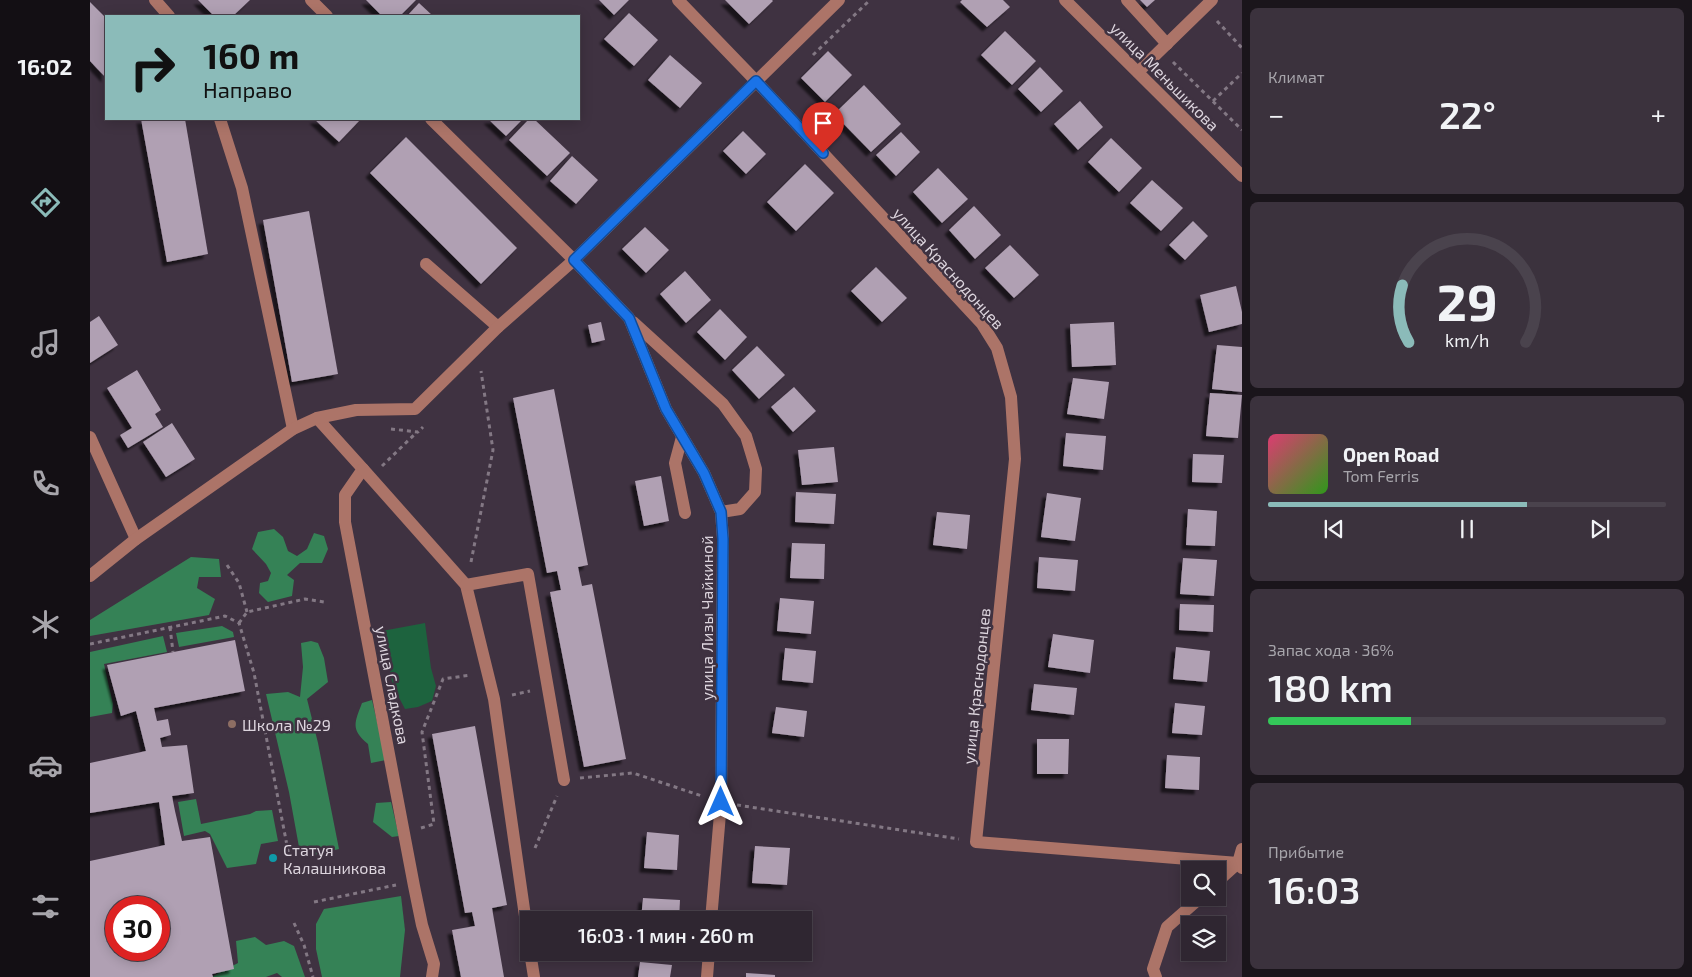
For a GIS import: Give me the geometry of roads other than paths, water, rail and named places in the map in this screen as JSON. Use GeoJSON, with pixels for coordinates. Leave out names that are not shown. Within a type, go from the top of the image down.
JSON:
{"type":"FeatureCollection","features":[{"type":"Feature","properties":{"kind":"street"},"geometry":{"type":"LineString","coordinates":[[155,0],[168,15]]}},
{"type":"Feature","properties":{"kind":"street"},"geometry":{"type":"LineString","coordinates":[[311,0],[326,15]]}},
{"type":"Feature","properties":{"kind":"street","name":"улица Краснодонцев"},"geometry":{"type":"LineString","coordinates":[[678,0],[982,324],[997,348],[1011,397],[1015,459],[976,842],[1240,865]]}},
{"type":"Feature","properties":{"kind":"street"},"geometry":{"type":"LineString","coordinates":[[90,576],[136,539],[292,429],[317,418],[356,410],[415,409],[498,327],[574,260],[839,0]]}},
{"type":"Feature","properties":{"kind":"street","name":"улица Меньшикова"},"geometry":{"type":"LineString","coordinates":[[1065,0],[1242,176]]}},
{"type":"Feature","properties":{"kind":"street"},"geometry":{"type":"LineString","coordinates":[[1127,0],[1164,46]]}},
{"type":"Feature","properties":{"kind":"street"},"geometry":{"type":"LineString","coordinates":[[1138,72],[1208,4]]}},
{"type":"Feature","properties":{"kind":"street"},"geometry":{"type":"LineString","coordinates":[[220,120],[242,188],[292,429]]}},
{"type":"Feature","properties":{"kind":"street","name":"улица Лизы Чайкиной"},"geometry":{"type":"LineString","coordinates":[[432,120],[574,260],[629,318],[666,409],[704,473],[721,512],[723,539],[721,802],[713,911]]}},
{"type":"Feature","properties":{"kind":"street"},"geometry":{"type":"LineString","coordinates":[[426,264],[498,327]]}},
{"type":"Feature","properties":{"kind":"street"},"geometry":{"type":"LineString","coordinates":[[629,318],[723,404],[746,436],[756,469],[755,492],[740,509],[721,512]]}},
{"type":"Feature","properties":{"kind":"street"},"geometry":{"type":"LineString","coordinates":[[317,418],[466,585],[494,699],[524,911]]}},
{"type":"Feature","properties":{"kind":"street"},"geometry":{"type":"LineString","coordinates":[[90,437],[136,539]]}},
{"type":"Feature","properties":{"kind":"street"},"geometry":{"type":"LineString","coordinates":[[682,437],[675,463],[685,514]]}},
{"type":"Feature","properties":{"kind":"street","name":"улица Сладкова"},"geometry":{"type":"LineString","coordinates":[[363,469],[346,495],[345,522],[416,896],[422,925],[434,964],[432,977]]}},
{"type":"Feature","properties":{"kind":"street"},"geometry":{"type":"LineString","coordinates":[[466,585],[528,574],[564,780]]}},
{"type":"Feature","properties":{"kind":"street"},"geometry":{"type":"LineString","coordinates":[[1226,875],[1240,865],[1242,849]]}},
{"type":"Feature","properties":{"kind":"street"},"geometry":{"type":"LineString","coordinates":[[1156,977],[1153,969],[1167,927],[1191,906]]}},
{"type":"Feature","properties":{"kind":"street"},"geometry":{"type":"LineString","coordinates":[[531,961],[534,977]]}},
{"type":"Feature","properties":{"kind":"street"},"geometry":{"type":"LineString","coordinates":[[707,977],[708,961]]}},
{"type":"Feature","properties":{"kind":"place","name":"Школа №29"},"geometry":{"type":"Point","coordinates":[232,724]}},
{"type":"Feature","properties":{"kind":"place","name":"Статуя Калашникова"},"geometry":{"type":"Point","coordinates":[273,858]}}]}
